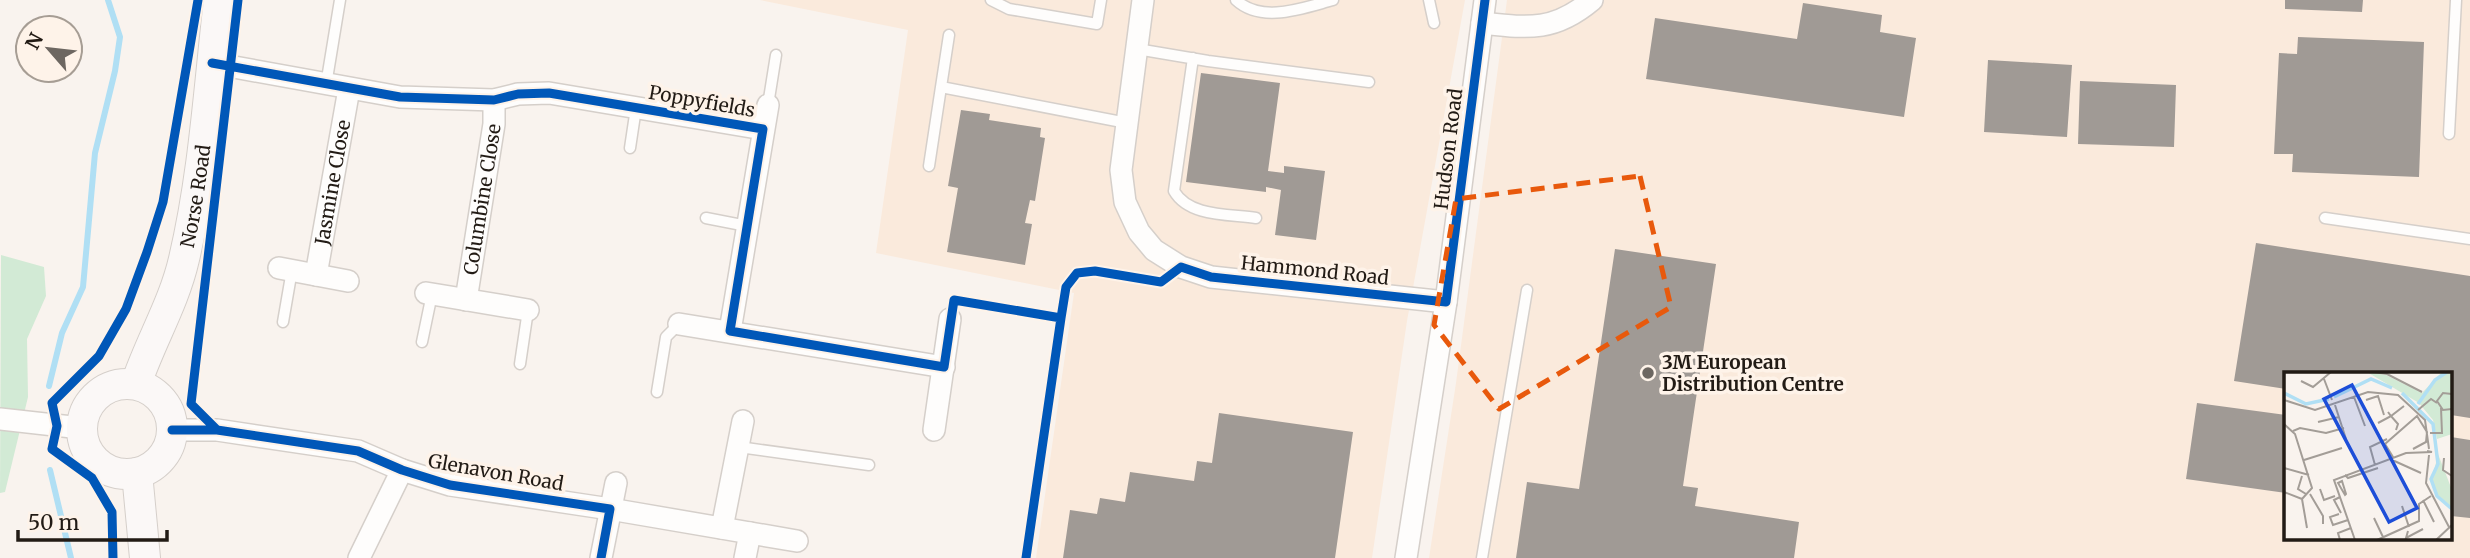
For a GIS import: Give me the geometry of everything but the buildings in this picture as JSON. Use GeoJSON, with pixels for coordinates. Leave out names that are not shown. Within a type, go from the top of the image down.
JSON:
{"type":"FeatureCollection","features":[{"type":"Feature","properties":{"kind":"street","name":"Norse Road"},"geometry":{"type":"LineString","coordinates":[[136,384],[148,349],[169,307],[184,261],[202,167],[219,0]]}},
{"type":"Feature","properties":{"kind":"street","name":"Hammond Road"},"geometry":{"type":"LineString","coordinates":[[1143,0],[1121,170],[1125,202],[1139,232],[1154,250],[1181,267],[1211,276],[1446,302]]}},
{"type":"Feature","properties":{"kind":"street","name":"Hudson Road"},"geometry":{"type":"LineString","coordinates":[[1406,558],[1446,302],[1485,0]]}},
{"type":"Feature","properties":{"kind":"street"},"geometry":{"type":"LineString","coordinates":[[1482,23],[1515,27],[1549,25],[1581,9],[1592,0]]}},
{"type":"Feature","properties":{"kind":"street","name":"Poppyfields"},"geometry":{"type":"LineString","coordinates":[[212,63],[400,97],[494,100],[517,94],[549,93],[763,129]]}},
{"type":"Feature","properties":{"kind":"street","name":"Jasmine Close"},"geometry":{"type":"LineString","coordinates":[[316,275],[349,89]]}},
{"type":"Feature","properties":{"kind":"street","name":"Columbine Close"},"geometry":{"type":"LineString","coordinates":[[467,300],[495,124],[494,100]]}},
{"type":"Feature","properties":{"kind":"street","name":"Poppyfields"},"geometry":{"type":"LineString","coordinates":[[730,331],[768,105]]}},
{"type":"Feature","properties":{"kind":"street"},"geometry":{"type":"LineString","coordinates":[[286,269],[348,281]]}},
{"type":"Feature","properties":{"kind":"street","name":"Columbine Close"},"geometry":{"type":"LineString","coordinates":[[429,293],[528,310]]}},
{"type":"Feature","properties":{"kind":"street"},"geometry":{"type":"LineString","coordinates":[[934,430],[950,319]]}},
{"type":"Feature","properties":{"kind":"street"},"geometry":{"type":"LineString","coordinates":[[679,324],[944,367]]}},
{"type":"Feature","properties":{"kind":"street"},"geometry":{"type":"LineString","coordinates":[[120,383],[136,384],[154,392],[168,410],[172,430],[168,448],[156,464],[137,473],[117,473],[93,460],[83,444],[81,428],[87,407],[104,389],[120,383]]}},
{"type":"Feature","properties":{"kind":"street"},"geometry":{"type":"LineString","coordinates":[[0,419],[81,428]]}},
{"type":"Feature","properties":{"kind":"street"},"geometry":{"type":"LineString","coordinates":[[722,528],[743,421]]}},
{"type":"Feature","properties":{"kind":"street","name":"Glenavon Road"},"geometry":{"type":"LineString","coordinates":[[172,430],[217,430],[358,451],[402,470],[450,485],[750,533],[785,532]]}},
{"type":"Feature","properties":{"kind":"street"},"geometry":{"type":"LineString","coordinates":[[359,558],[402,470]]}},
{"type":"Feature","properties":{"kind":"street"},"geometry":{"type":"LineString","coordinates":[[137,473],[145,558]]}},
{"type":"Feature","properties":{"kind":"street"},"geometry":{"type":"LineString","coordinates":[[601,558],[616,483]]}},
{"type":"Feature","properties":{"kind":"street"},"geometry":{"type":"LineString","coordinates":[[745,558],[750,533]]}},
{"type":"Feature","properties":{"kind":"lane"},"geometry":{"type":"LineString","coordinates":[[326,85],[340,0]]}},
{"type":"Feature","properties":{"kind":"lane"},"geometry":{"type":"LineString","coordinates":[[991,0],[1009,9],[1097,24],[1101,0]]}},
{"type":"Feature","properties":{"kind":"lane"},"geometry":{"type":"LineString","coordinates":[[1236,0],[1242,6],[1274,14],[1333,0]]}},
{"type":"Feature","properties":{"kind":"lane"},"geometry":{"type":"LineString","coordinates":[[1429,0],[1434,23]]}},
{"type":"Feature","properties":{"kind":"lane"},"geometry":{"type":"LineString","coordinates":[[2449,134],[2455,0]]}},
{"type":"Feature","properties":{"kind":"lane"},"geometry":{"type":"LineString","coordinates":[[929,166],[949,35]]}},
{"type":"Feature","properties":{"kind":"lane"},"geometry":{"type":"LineString","coordinates":[[1137,49],[1370,82]]}},
{"type":"Feature","properties":{"kind":"lane"},"geometry":{"type":"LineString","coordinates":[[768,105],[776,55]]}},
{"type":"Feature","properties":{"kind":"lane"},"geometry":{"type":"LineString","coordinates":[[1193,58],[1174,191],[1185,206],[1197,210],[1256,218]]}},
{"type":"Feature","properties":{"kind":"lane"},"geometry":{"type":"LineString","coordinates":[[941,87],[1127,123]]}},
{"type":"Feature","properties":{"kind":"lane"},"geometry":{"type":"LineString","coordinates":[[630,148],[636,108]]}},
{"type":"Feature","properties":{"kind":"lane"},"geometry":{"type":"LineString","coordinates":[[706,218],[747,226]]}},
{"type":"Feature","properties":{"kind":"lane"},"geometry":{"type":"LineString","coordinates":[[2325,218],[2470,239]]}},
{"type":"Feature","properties":{"kind":"lane"},"geometry":{"type":"LineString","coordinates":[[283,322],[286,269]]}},
{"type":"Feature","properties":{"kind":"lane"},"geometry":{"type":"LineString","coordinates":[[1482,558],[1527,290]]}},
{"type":"Feature","properties":{"kind":"lane"},"geometry":{"type":"LineString","coordinates":[[422,342],[429,293]]}},
{"type":"Feature","properties":{"kind":"lane"},"geometry":{"type":"LineString","coordinates":[[520,364],[528,310]]}},
{"type":"Feature","properties":{"kind":"lane"},"geometry":{"type":"LineString","coordinates":[[657,392],[666,337],[679,324]]}},
{"type":"Feature","properties":{"kind":"lane"},"geometry":{"type":"LineString","coordinates":[[738,447],[869,466]]}},
{"type":"Feature","properties":{"kind":"highlighted area"},"geometry":{"type":"Polygon","coordinates":[[[1640,176],[1671,307],[1499,409],[1434,325],[1456,199],[1640,176]]]}},
{"type":"Feature","properties":{"kind":"shaded area"},"geometry":{"type":"Polygon","coordinates":[[[760,0],[1465,0],[1407,321],[1372,558],[1036,558],[1074,293],[876,253],[908,30],[760,0]]]}},
{"type":"Feature","properties":{"kind":"shaded area"},"geometry":{"type":"Polygon","coordinates":[[[1507,0],[2470,0],[2470,558],[1429,558],[1456,383],[1507,0]]]}},
{"type":"Feature","properties":{"kind":"green space"},"geometry":{"type":"Polygon","coordinates":[[[1,255],[44,267],[46,296],[27,339],[28,397],[5,492],[0,493],[1,255]]]}},
{"type":"Feature","properties":{"kind":"waterway"},"geometry":{"type":"LineString","coordinates":[[49,386],[62,333],[83,287],[95,153],[115,71],[120,37],[108,0]]}},
{"type":"Feature","properties":{"kind":"waterway"},"geometry":{"type":"LineString","coordinates":[[50,470],[71,558]]}},
{"type":"Feature","properties":{"kind":"cycle path"},"geometry":{"type":"LineString","coordinates":[[113,558],[112,512],[92,478],[52,449],[57,426],[52,403],[99,356],[126,309],[147,252],[163,202],[198,0]]}},
{"type":"Feature","properties":{"kind":"cycle path"},"geometry":{"type":"LineString","coordinates":[[217,430],[191,404],[238,0]]}},
{"type":"Feature","properties":{"kind":"cycle path"},"geometry":{"type":"LineString","coordinates":[[1026,558],[1066,287],[1077,273],[1095,271],[1161,282],[1181,267],[1211,277],[1446,302],[1485,0]]}},
{"type":"Feature","properties":{"kind":"cycle path"},"geometry":{"type":"LineString","coordinates":[[212,63],[400,97],[494,100],[518,94],[549,93],[763,129],[730,331],[944,367],[954,300],[1061,318]]}},
{"type":"Feature","properties":{"kind":"cycle path"},"geometry":{"type":"LineString","coordinates":[[172,430],[217,430],[358,451],[402,470],[450,485],[610,509],[601,558]]}},
{"type":"Feature","properties":{"kind":"place","name":"3M European Distribution Centre"},"geometry":{"type":"Point","coordinates":[1648,373]}}]}
